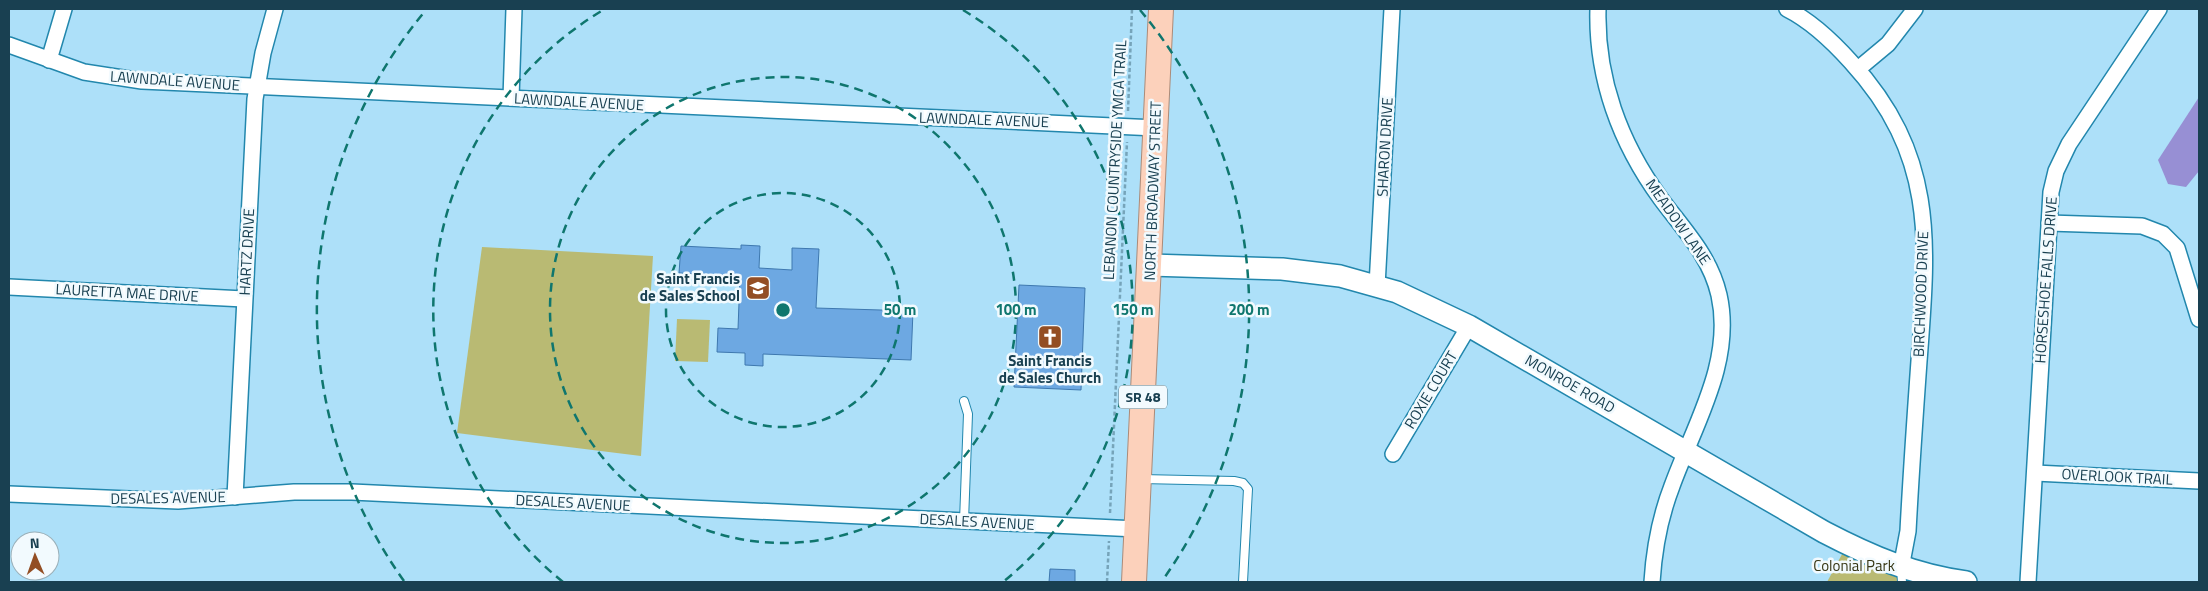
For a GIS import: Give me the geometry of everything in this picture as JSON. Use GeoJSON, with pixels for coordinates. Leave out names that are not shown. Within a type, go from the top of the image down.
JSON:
{"type":"FeatureCollection","features":[{"type":"Feature","properties":{"kind":"main road","name":"NORTH BROADWAY STREET"},"geometry":{"type":"LineString","coordinates":[[1134,582],[1161,9]]}},
{"type":"Feature","properties":{"kind":"street"},"geometry":{"type":"LineString","coordinates":[[49,60],[64,9]]}},
{"type":"Feature","properties":{"kind":"street","name":"HARTZ DRIVE"},"geometry":{"type":"LineString","coordinates":[[235,497],[252,145],[257,87],[263,53],[276,9]]}},
{"type":"Feature","properties":{"kind":"street"},"geometry":{"type":"LineString","coordinates":[[511,98],[514,9]]}},
{"type":"Feature","properties":{"kind":"street","name":"SHARON DRIVE"},"geometry":{"type":"LineString","coordinates":[[1377,286],[1392,9]]}},
{"type":"Feature","properties":{"kind":"street","name":"MEADOW LANE"},"geometry":{"type":"LineString","coordinates":[[1598,9],[1598,45],[1602,69],[1619,125],[1634,158],[1660,197],[1702,253],[1712,274],[1719,296],[1722,318],[1721,352],[1715,375],[1671,488],[1658,537],[1652,582]]}},
{"type":"Feature","properties":{"kind":"street","name":"BIRCHWOOD DRIVE"},"geometry":{"type":"LineString","coordinates":[[1787,9],[1810,24],[1837,47],[1858,69],[1888,110],[1904,142],[1915,174],[1925,235],[1924,302],[1909,511],[1902,575]]}},
{"type":"Feature","properties":{"kind":"street"},"geometry":{"type":"LineString","coordinates":[[1858,69],[1888,44],[1915,9]]}},
{"type":"Feature","properties":{"kind":"street","name":"HORSESHOE FALLS DRIVE"},"geometry":{"type":"LineString","coordinates":[[2028,582],[2051,192],[2056,171],[2069,144],[2160,9]]}},
{"type":"Feature","properties":{"kind":"street","name":"LAWNDALE AVENUE"},"geometry":{"type":"LineString","coordinates":[[9,45],[49,60],[96,74],[142,81],[1156,128]]}},
{"type":"Feature","properties":{"kind":"street"},"geometry":{"type":"LineString","coordinates":[[2049,223],[2142,226],[2163,234],[2177,248],[2199,319]]}},
{"type":"Feature","properties":{"kind":"street","name":"MONROE ROAD"},"geometry":{"type":"LineString","coordinates":[[1150,265],[1282,269],[1340,276],[1377,286],[1424,304],[1469,326],[1824,532],[1902,575],[1966,582]]}},
{"type":"Feature","properties":{"kind":"street","name":"LAURETTA MAE DRIVE"},"geometry":{"type":"LineString","coordinates":[[9,287],[244,299]]}},
{"type":"Feature","properties":{"kind":"street","name":"ROXIE COURT"},"geometry":{"type":"LineString","coordinates":[[1393,454],[1469,326]]}},
{"type":"Feature","properties":{"kind":"street","name":"OVERLOOK TRAIL"},"geometry":{"type":"LineString","coordinates":[[2035,473],[2199,481]]}},
{"type":"Feature","properties":{"kind":"street","name":"DESALES AVENUE"},"geometry":{"type":"LineString","coordinates":[[9,494],[160,501],[294,492],[352,492],[1136,529]]}},
{"type":"Feature","properties":{"kind":"lane"},"geometry":{"type":"LineString","coordinates":[[964,401],[968,414],[964,521]]}},
{"type":"Feature","properties":{"kind":"lane"},"geometry":{"type":"LineString","coordinates":[[1139,479],[1234,481],[1243,483],[1248,488],[1243,582]]}},
{"type":"Feature","properties":{"kind":"path","name":"LEBANON COUNTRYSIDE YMCA TRAIL"},"geometry":{"type":"LineString","coordinates":[[1107,582],[1132,9]]}},
{"type":"Feature","properties":{"kind":"green space"},"geometry":{"type":"Polygon","coordinates":[[[482,247],[653,256],[641,456],[457,433],[482,247]]]}},
{"type":"Feature","properties":{"kind":"green space"},"geometry":{"type":"Polygon","coordinates":[[[677,319],[710,320],[708,362],[675,361],[677,319]]]}},
{"type":"Feature","properties":{"kind":"green space","name":"Colonial Park"},"geometry":{"type":"Polygon","coordinates":[[[1847,545],[1966,582],[1827,582],[1847,545]]]}},
{"type":"Feature","properties":{"kind":"shaded area"},"geometry":{"type":"Polygon","coordinates":[[[2199,97],[2199,171],[2186,187],[2168,184],[2158,160],[2199,97]]]}},
{"type":"Feature","properties":{"kind":"building","name":"Saint Francis de Sales School"},"geometry":{"type":"Polygon","coordinates":[[[741,245],[760,246],[759,268],[792,270],[792,248],[819,249],[816,308],[913,311],[911,360],[763,354],[763,366],[745,365],[745,353],[717,352],[718,328],[738,329],[740,276],[679,273],[681,246],[741,249],[741,245]]]}},
{"type":"Feature","properties":{"kind":"building","name":"Saint Francis de Sales Church"},"geometry":{"type":"Polygon","coordinates":[[[1019,285],[1085,288],[1081,390],[1014,387],[1019,285]]]}},
{"type":"Feature","properties":{"kind":"building"},"geometry":{"type":"Polygon","coordinates":[[[1050,569],[1075,570],[1075,582],[1049,582],[1050,569]]]}},
{"type":"Feature","properties":{"kind":"place","name":"Saint Francis de Sales School"},"geometry":{"type":"Point","coordinates":[758,288]}},
{"type":"Feature","properties":{"kind":"place","name":"Saint Francis de Sales Church"},"geometry":{"type":"Point","coordinates":[1050,337]}}]}
